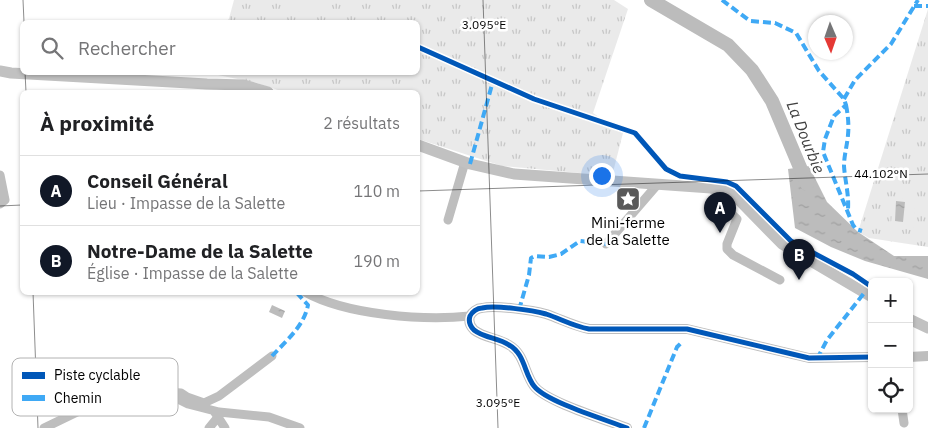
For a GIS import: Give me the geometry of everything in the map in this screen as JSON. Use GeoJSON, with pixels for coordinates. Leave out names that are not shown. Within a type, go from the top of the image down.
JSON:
{"type":"FeatureCollection","features":[{"type":"Feature","properties":{"kind":"main road"},"geometry":{"type":"LineString","coordinates":[[0,71],[20,74]]}},
{"type":"Feature","properties":{"kind":"main road"},"geometry":{"type":"LineString","coordinates":[[39,75],[236,84],[255,90]]}},
{"type":"Feature","properties":{"kind":"main road"},"geometry":{"type":"LineString","coordinates":[[420,146],[465,162],[526,176],[711,188],[726,191],[739,200],[782,244],[868,295]]}},
{"type":"Feature","properties":{"kind":"main road"},"geometry":{"type":"LineString","coordinates":[[913,321],[928,328]]}},
{"type":"Feature","properties":{"kind":"street"},"geometry":{"type":"LineString","coordinates":[[448,220],[465,162]]}},
{"type":"Feature","properties":{"kind":"street"},"geometry":{"type":"LineString","coordinates":[[0,175],[5,200],[0,204]]}},
{"type":"Feature","properties":{"kind":"street"},"geometry":{"type":"LineString","coordinates":[[606,244],[658,185]]}},
{"type":"Feature","properties":{"kind":"street"},"geometry":{"type":"LineString","coordinates":[[726,191],[722,205],[737,219],[727,248],[733,255],[780,280]]}},
{"type":"Feature","properties":{"kind":"street"},"geometry":{"type":"LineString","coordinates":[[310,295],[348,309],[396,315],[452,318],[470,316]]}},
{"type":"Feature","properties":{"kind":"street"},"geometry":{"type":"LineString","coordinates":[[627,428],[542,393],[535,388],[522,358],[516,350],[503,342],[476,332],[470,322],[470,316],[473,312],[483,307],[519,310],[546,314],[574,326],[589,329],[687,330],[809,358],[868,358]]}},
{"type":"Feature","properties":{"kind":"street"},"geometry":{"type":"LineString","coordinates":[[178,393],[204,403],[219,396],[272,356]]}},
{"type":"Feature","properties":{"kind":"street"},"geometry":{"type":"LineString","coordinates":[[913,356],[928,356]]}},
{"type":"Feature","properties":{"kind":"street"},"geometry":{"type":"LineString","coordinates":[[178,399],[216,414],[269,417],[300,428]]}},
{"type":"Feature","properties":{"kind":"street"},"geometry":{"type":"LineString","coordinates":[[903,413],[904,423]]}},
{"type":"Feature","properties":{"kind":"street"},"geometry":{"type":"LineString","coordinates":[[210,428],[216,414]]}},
{"type":"Feature","properties":{"kind":"street"},"geometry":{"type":"LineString","coordinates":[[216,414],[225,428]]}},
{"type":"Feature","properties":{"kind":"street"},"geometry":{"type":"LineString","coordinates":[[44,428],[69,416]]}},
{"type":"Feature","properties":{"kind":"green space"},"geometry":{"type":"Polygon","coordinates":[[[234,0],[614,0],[628,9],[593,113],[623,133],[612,176],[502,166],[420,140],[420,90],[278,90],[257,83],[218,75],[420,75],[420,20],[229,20],[234,0]]]}},
{"type":"Feature","properties":{"kind":"green space"},"geometry":{"type":"Polygon","coordinates":[[[303,1],[316,6],[311,20],[296,20],[303,1]]]}},
{"type":"Feature","properties":{"kind":"green space"},"geometry":{"type":"Polygon","coordinates":[[[928,9],[928,247],[869,238],[858,232],[928,9]]]}},
{"type":"Feature","properties":{"kind":"green space"},"geometry":{"type":"Polygon","coordinates":[[[893,197],[907,200],[914,206],[913,230],[904,229],[904,225],[891,224],[893,197]]]}},
{"type":"Feature","properties":{"kind":"water"},"geometry":{"type":"Polygon","coordinates":[[[809,166],[827,202],[858,232],[894,256],[928,256],[928,279],[865,261],[831,247],[795,228],[788,169],[809,166]]]}},
{"type":"Feature","properties":{"kind":"water"},"geometry":{"type":"Polygon","coordinates":[[[896,201],[905,202],[903,222],[895,221],[896,201]]]}},
{"type":"Feature","properties":{"kind":"water"},"geometry":{"type":"Polygon","coordinates":[[[272,305],[285,311],[282,318],[269,312],[272,305]]]}},
{"type":"Feature","properties":{"kind":"waterway","name":"La Dourbie"},"geometry":{"type":"LineString","coordinates":[[651,0],[728,45],[752,70],[772,101],[807,184]]}},
{"type":"Feature","properties":{"kind":"marked path"},"geometry":{"type":"LineString","coordinates":[[722,0],[750,21],[775,23],[796,33],[819,71],[844,99],[846,105],[834,116],[825,139],[823,152],[853,225],[856,229],[862,231]]}},
{"type":"Feature","properties":{"kind":"marked path"},"geometry":{"type":"LineString","coordinates":[[844,99],[855,80],[891,44],[918,0]]}},
{"type":"Feature","properties":{"kind":"marked path"},"geometry":{"type":"LineString","coordinates":[[914,6],[928,6]]}},
{"type":"Feature","properties":{"kind":"marked path"},"geometry":{"type":"LineString","coordinates":[[470,164],[493,81]]}},
{"type":"Feature","properties":{"kind":"marked path"},"geometry":{"type":"LineString","coordinates":[[846,105],[848,131],[844,166],[848,209]]}},
{"type":"Feature","properties":{"kind":"marked path"},"geometry":{"type":"LineString","coordinates":[[519,310],[529,275],[531,258],[561,254],[580,241],[606,244]]}},
{"type":"Feature","properties":{"kind":"marked path"},"geometry":{"type":"LineString","coordinates":[[817,359],[827,340],[865,292]]}},
{"type":"Feature","properties":{"kind":"marked path"},"geometry":{"type":"LineString","coordinates":[[272,356],[294,333],[303,320],[308,305],[299,295]]}},
{"type":"Feature","properties":{"kind":"marked path"},"geometry":{"type":"LineString","coordinates":[[644,428],[677,347],[683,341]]}},
{"type":"Feature","properties":{"kind":"cycle path"},"geometry":{"type":"LineString","coordinates":[[420,48],[534,99],[635,133],[666,169],[680,176],[727,182],[736,186],[791,241],[853,274],[868,284]]}},
{"type":"Feature","properties":{"kind":"cycle path"},"geometry":{"type":"LineString","coordinates":[[627,428],[563,404],[541,392],[531,381],[518,353],[505,343],[482,335],[474,330],[469,318],[471,315],[480,308],[514,308],[546,314],[589,329],[687,329],[809,358],[868,357]]}},
{"type":"Feature","properties":{"kind":"place","name":"Mini-ferme de la Salette"},"geometry":{"type":"Point","coordinates":[628,199]}},
{"type":"Feature","properties":{"kind":"place","name":"Conseil Général"},"geometry":{"type":"Point","coordinates":[720,233]}},
{"type":"Feature","properties":{"kind":"place","name":"Notre-Dame de la Salette"},"geometry":{"type":"Point","coordinates":[799,280]}}]}
